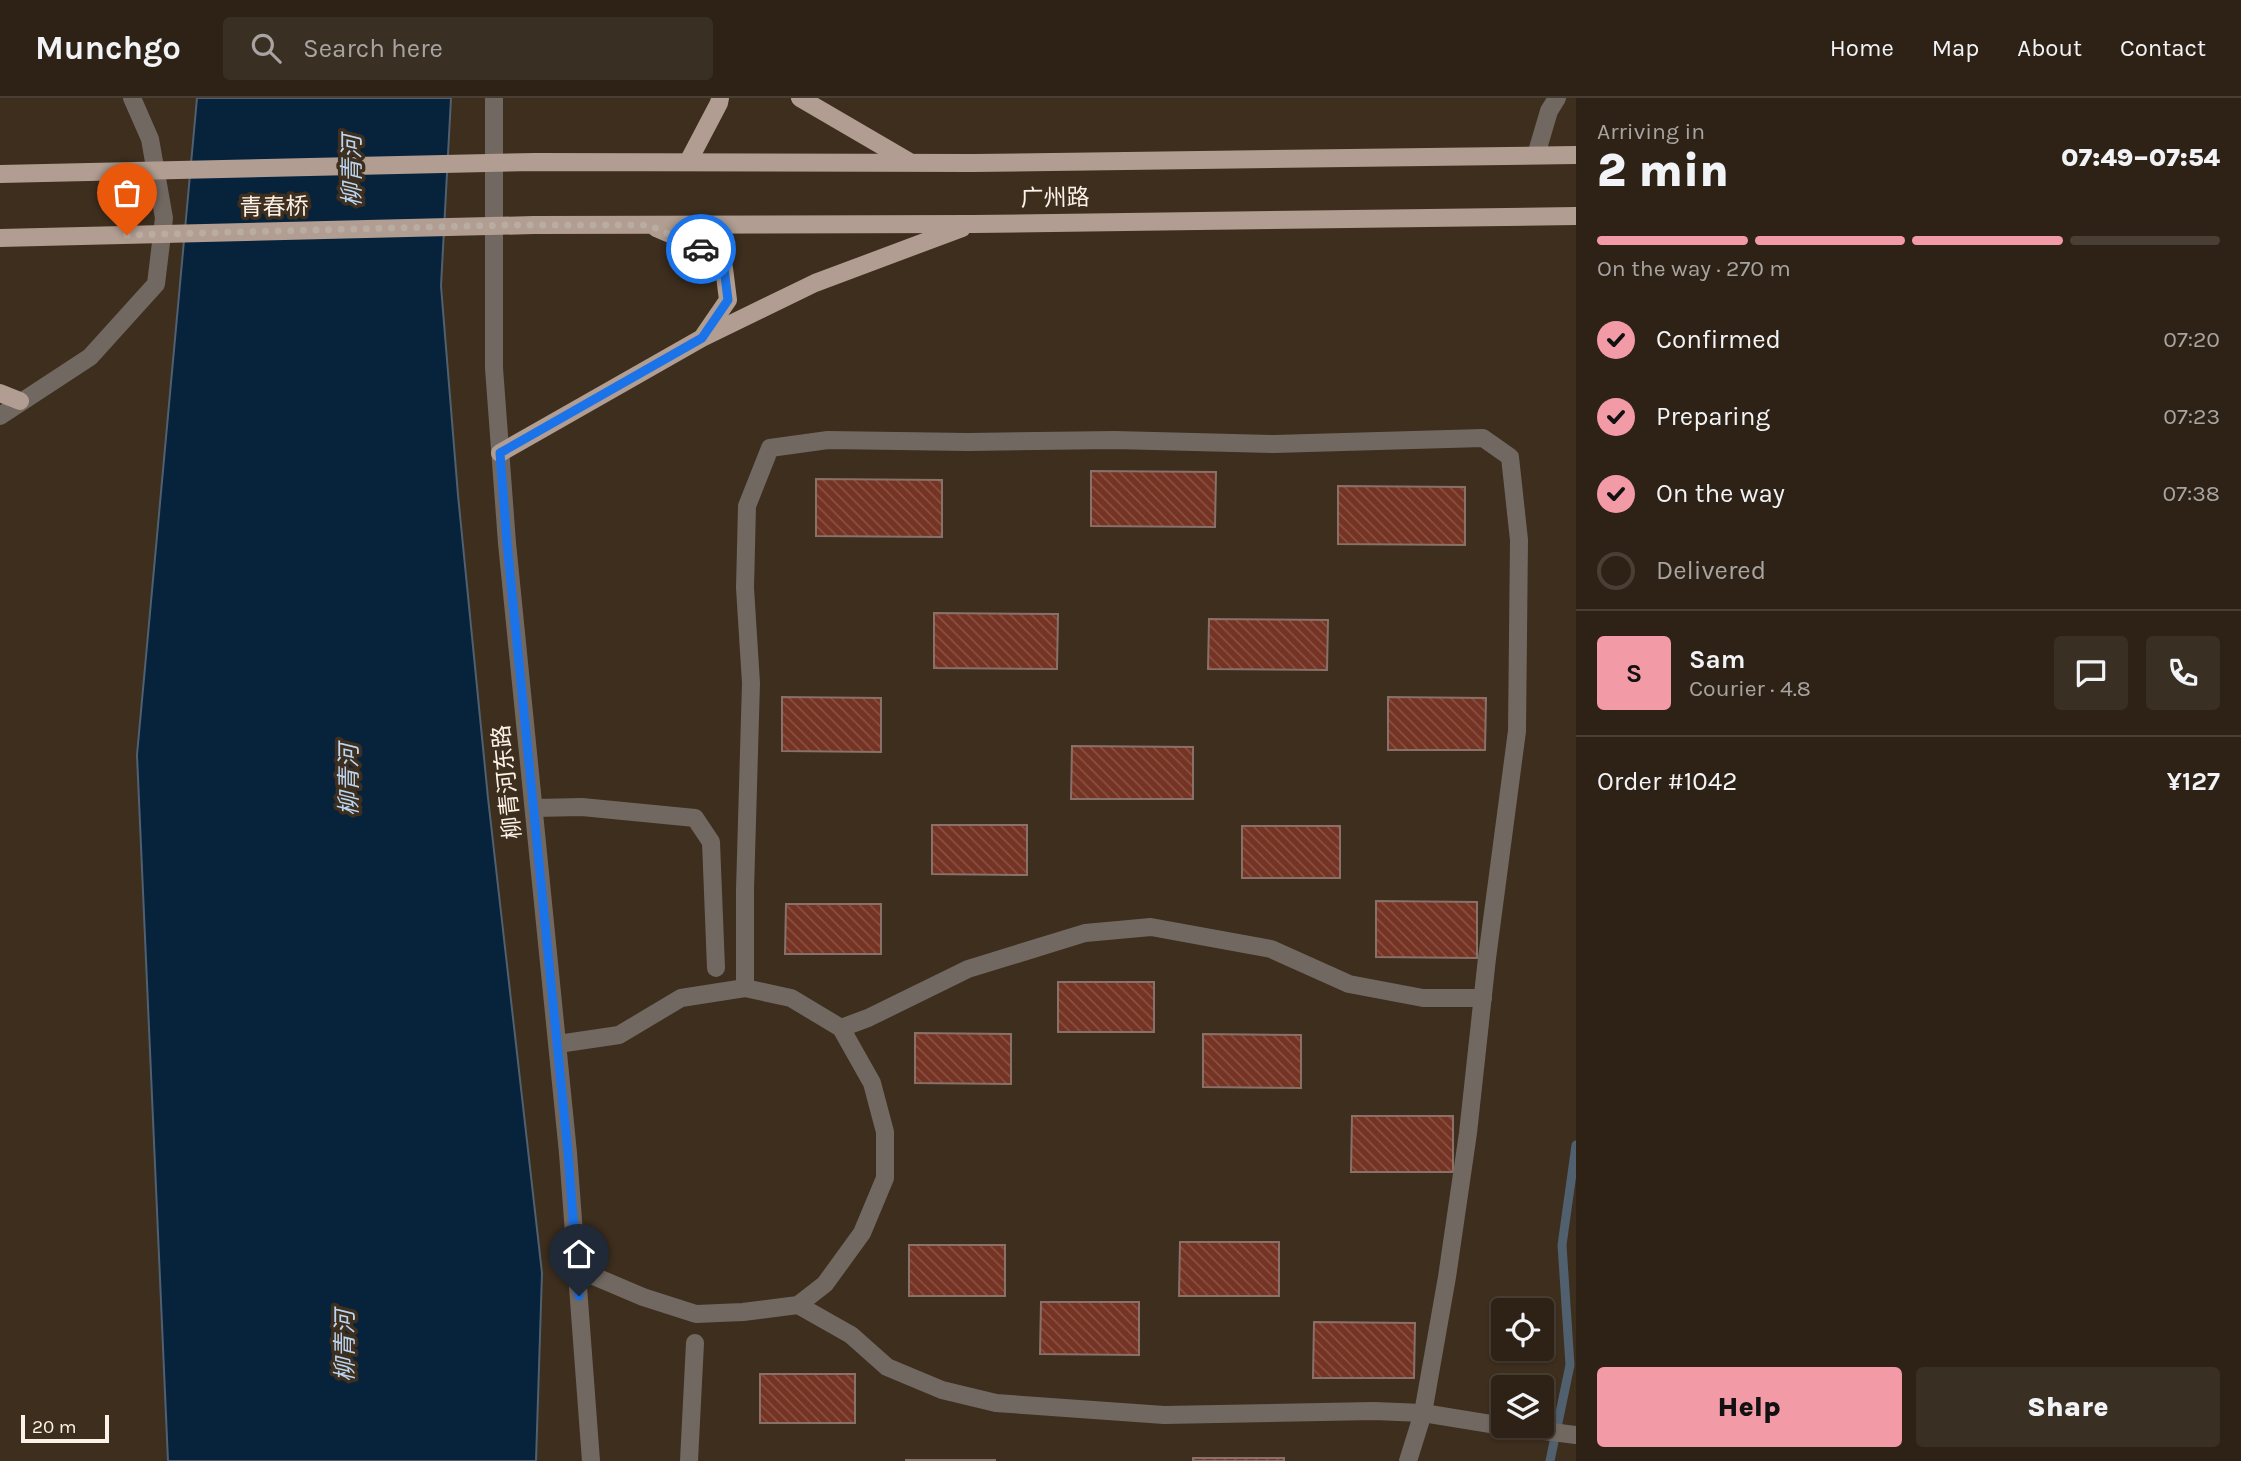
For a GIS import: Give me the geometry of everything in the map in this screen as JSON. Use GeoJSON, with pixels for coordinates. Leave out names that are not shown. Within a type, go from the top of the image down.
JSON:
{"type":"FeatureCollection","features":[{"type":"Feature","properties":{"kind":"main road"},"geometry":{"type":"LineString","coordinates":[[688,162],[720,98]]}},
{"type":"Feature","properties":{"kind":"main road"},"geometry":{"type":"LineString","coordinates":[[800,98],[911,163]]}},
{"type":"Feature","properties":{"kind":"main road","name":"广州路"},"geometry":{"type":"LineString","coordinates":[[535,162],[911,163],[1576,155]]}},
{"type":"Feature","properties":{"kind":"main road","name":"青春桥"},"geometry":{"type":"LineString","coordinates":[[0,174],[535,162]]}},
{"type":"Feature","properties":{"kind":"main road","name":"广州路"},"geometry":{"type":"LineString","coordinates":[[534,225],[973,224],[1576,216]]}},
{"type":"Feature","properties":{"kind":"main road"},"geometry":{"type":"LineString","coordinates":[[500,453],[702,338],[815,283],[973,224]]}},
{"type":"Feature","properties":{"kind":"main road","name":"青春桥"},"geometry":{"type":"LineString","coordinates":[[0,237],[534,225]]}},
{"type":"Feature","properties":{"kind":"main road"},"geometry":{"type":"LineString","coordinates":[[649,225],[696,245],[724,268],[728,300],[702,338]]}},
{"type":"Feature","properties":{"kind":"main road"},"geometry":{"type":"LineString","coordinates":[[0,393],[20,401]]}},
{"type":"Feature","properties":{"kind":"street"},"geometry":{"type":"LineString","coordinates":[[0,416],[90,357],[156,284],[164,218],[150,139],[132,98]]}},
{"type":"Feature","properties":{"kind":"street","name":"柳青河东路"},"geometry":{"type":"LineString","coordinates":[[494,98],[494,368],[500,453],[558,1044],[591,1461]]}},
{"type":"Feature","properties":{"kind":"street"},"geometry":{"type":"LineString","coordinates":[[1536,155],[1549,111],[1557,98]]}},
{"type":"Feature","properties":{"kind":"street"},"geometry":{"type":"LineString","coordinates":[[745,988],[751,683],[745,588],[747,506],[770,448],[828,440],[1115,440],[1274,444],[1483,438],[1510,457],[1519,540],[1517,731],[1468,1133],[1447,1277],[1423,1413],[1408,1461]]}},
{"type":"Feature","properties":{"kind":"street"},"geometry":{"type":"LineString","coordinates":[[534,808],[582,807],[695,818],[711,842],[716,968]]}},
{"type":"Feature","properties":{"kind":"street"},"geometry":{"type":"LineString","coordinates":[[841,1028],[868,1018],[968,969],[1085,933],[1151,927],[1271,949],[1349,984],[1423,999],[1483,998]]}},
{"type":"Feature","properties":{"kind":"street"},"geometry":{"type":"LineString","coordinates":[[558,1044],[619,1035],[681,999],[745,988],[791,998],[841,1028],[872,1083],[885,1132],[885,1178],[862,1233],[825,1284],[798,1305],[743,1312],[696,1314],[643,1297],[577,1269]]}},
{"type":"Feature","properties":{"kind":"street"},"geometry":{"type":"LineString","coordinates":[[798,1305],[851,1335],[887,1367],[942,1390],[996,1403],[1164,1415],[1374,1411],[1423,1413],[1491,1424]]}},
{"type":"Feature","properties":{"kind":"street"},"geometry":{"type":"LineString","coordinates":[[688,1461],[695,1343]]}},
{"type":"Feature","properties":{"kind":"street"},"geometry":{"type":"LineString","coordinates":[[1554,1432],[1576,1435]]}},
{"type":"Feature","properties":{"kind":"water","name":"柳青河"},"geometry":{"type":"Polygon","coordinates":[[[197,98],[451,98],[441,286],[458,495],[488,798],[542,1273],[536,1461],[168,1461],[137,755],[197,98]]]}},
{"type":"Feature","properties":{"kind":"building"},"geometry":{"type":"Polygon","coordinates":[[[1091,471],[1216,472],[1215,527],[1091,526],[1091,471]]]}},
{"type":"Feature","properties":{"kind":"building"},"geometry":{"type":"Polygon","coordinates":[[[816,479],[942,480],[942,537],[816,536],[816,479]]]}},
{"type":"Feature","properties":{"kind":"building"},"geometry":{"type":"Polygon","coordinates":[[[1338,486],[1465,487],[1465,545],[1338,544],[1338,486]]]}},
{"type":"Feature","properties":{"kind":"building"},"geometry":{"type":"Polygon","coordinates":[[[934,613],[1058,614],[1057,669],[934,668],[934,613]]]}},
{"type":"Feature","properties":{"kind":"building"},"geometry":{"type":"Polygon","coordinates":[[[1209,619],[1328,620],[1327,670],[1208,669],[1209,619]]]}},
{"type":"Feature","properties":{"kind":"building"},"geometry":{"type":"Polygon","coordinates":[[[782,697],[881,698],[881,752],[782,751],[782,697]]]}},
{"type":"Feature","properties":{"kind":"building"},"geometry":{"type":"Polygon","coordinates":[[[1388,697],[1486,698],[1485,750],[1388,750],[1388,697]]]}},
{"type":"Feature","properties":{"kind":"building"},"geometry":{"type":"Polygon","coordinates":[[[1072,746],[1193,747],[1193,799],[1071,799],[1072,746]]]}},
{"type":"Feature","properties":{"kind":"building"},"geometry":{"type":"Polygon","coordinates":[[[932,825],[1027,825],[1027,875],[932,874],[932,825]]]}},
{"type":"Feature","properties":{"kind":"building"},"geometry":{"type":"Polygon","coordinates":[[[1242,826],[1340,826],[1340,878],[1242,878],[1242,826]]]}},
{"type":"Feature","properties":{"kind":"building"},"geometry":{"type":"Polygon","coordinates":[[[1376,901],[1477,902],[1477,958],[1376,957],[1376,901]]]}},
{"type":"Feature","properties":{"kind":"building"},"geometry":{"type":"Polygon","coordinates":[[[786,904],[881,904],[881,954],[785,954],[786,904]]]}},
{"type":"Feature","properties":{"kind":"building"},"geometry":{"type":"Polygon","coordinates":[[[1058,982],[1154,982],[1154,1032],[1058,1032],[1058,982]]]}},
{"type":"Feature","properties":{"kind":"building"},"geometry":{"type":"Polygon","coordinates":[[[915,1033],[1011,1034],[1011,1084],[915,1083],[915,1033]]]}},
{"type":"Feature","properties":{"kind":"building"},"geometry":{"type":"Polygon","coordinates":[[[1203,1034],[1301,1035],[1301,1088],[1203,1087],[1203,1034]]]}},
{"type":"Feature","properties":{"kind":"building"},"geometry":{"type":"Polygon","coordinates":[[[1352,1116],[1453,1116],[1453,1172],[1351,1172],[1352,1116]]]}},
{"type":"Feature","properties":{"kind":"building"},"geometry":{"type":"Polygon","coordinates":[[[1180,1242],[1279,1242],[1279,1296],[1179,1296],[1180,1242]]]}},
{"type":"Feature","properties":{"kind":"building"},"geometry":{"type":"Polygon","coordinates":[[[909,1245],[1005,1245],[1005,1296],[909,1296],[909,1245]]]}},
{"type":"Feature","properties":{"kind":"building"},"geometry":{"type":"Polygon","coordinates":[[[1041,1302],[1139,1302],[1139,1355],[1040,1354],[1041,1302]]]}},
{"type":"Feature","properties":{"kind":"building"},"geometry":{"type":"Polygon","coordinates":[[[1314,1322],[1415,1323],[1414,1378],[1313,1378],[1314,1322]]]}},
{"type":"Feature","properties":{"kind":"building"},"geometry":{"type":"Polygon","coordinates":[[[760,1374],[855,1374],[855,1423],[760,1423],[760,1374]]]}},
{"type":"Feature","properties":{"kind":"building"},"geometry":{"type":"Polygon","coordinates":[[[1193,1458],[1284,1458],[1284,1461],[1193,1461],[1193,1458]]]}},
{"type":"Feature","properties":{"kind":"building"},"geometry":{"type":"Polygon","coordinates":[[[995,1460],[995,1461],[906,1461],[995,1460]]]}},
{"type":"Feature","properties":{"kind":"waterway"},"geometry":{"type":"LineString","coordinates":[[1550,1461],[1570,1365],[1562,1245],[1576,1145]]}},
{"type":"Feature","properties":{"kind":"way so far"},"geometry":{"type":"LineString","coordinates":[[127,235],[507,225],[649,225],[701,249]]}},
{"type":"Feature","properties":{"kind":"route"},"geometry":{"type":"LineString","coordinates":[[579,1296],[568,1153],[500,453],[702,338],[728,300],[724,268],[701,249]]}}]}
